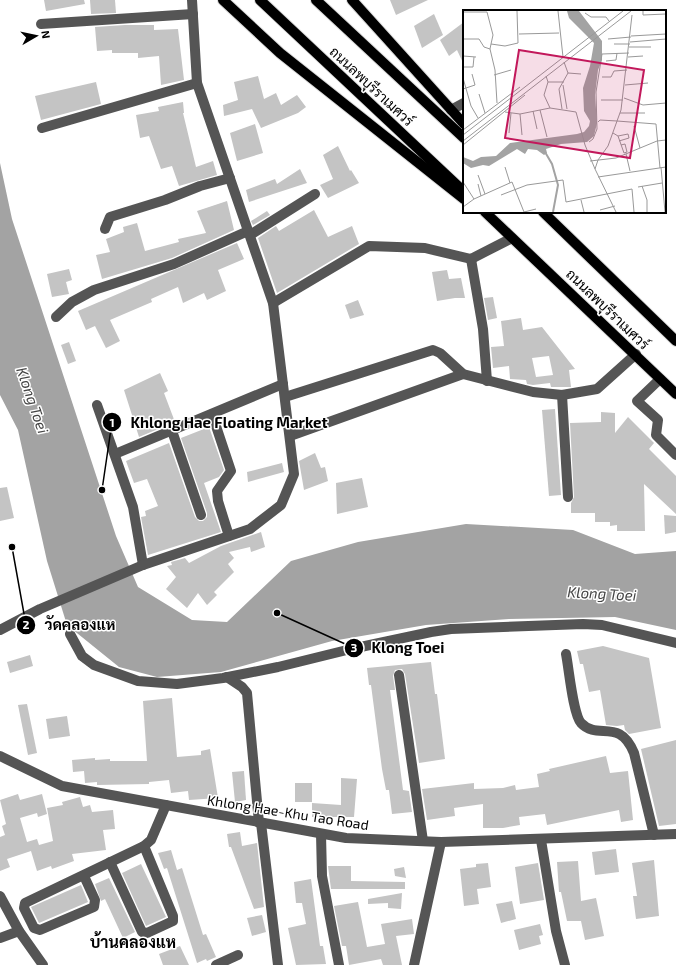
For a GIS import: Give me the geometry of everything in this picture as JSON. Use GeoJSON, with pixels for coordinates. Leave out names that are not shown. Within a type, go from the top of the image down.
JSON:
{"type":"FeatureCollection","features":[{"type":"Feature","properties":{"kind":"main road"},"geometry":{"type":"LineString","coordinates":[[222,0],[280,53],[463,198]]}},
{"type":"Feature","properties":{"kind":"main road","name":"ถนนลพบุรีราเมศวร์"},"geometry":{"type":"LineString","coordinates":[[260,0],[463,191]]}},
{"type":"Feature","properties":{"kind":"main road","name":"ถนนลพบุรีราเมศวร์"},"geometry":{"type":"LineString","coordinates":[[316,0],[463,137]]}},
{"type":"Feature","properties":{"kind":"main road"},"geometry":{"type":"LineString","coordinates":[[352,0],[463,123]]}},
{"type":"Feature","properties":{"kind":"main road"},"geometry":{"type":"LineString","coordinates":[[481,213],[512,238]]}},
{"type":"Feature","properties":{"kind":"main road","name":"ถนนลพบุรีราเมศวร์"},"geometry":{"type":"LineString","coordinates":[[486,213],[636,354],[676,394]]}},
{"type":"Feature","properties":{"kind":"main road","name":"ถนนลพบุรีราเมศวร์"},"geometry":{"type":"LineString","coordinates":[[546,214],[676,341]]}},
{"type":"Feature","properties":{"kind":"street"},"geometry":{"type":"LineString","coordinates":[[0,630],[40,608],[138,567],[250,529],[281,505],[294,474],[273,303],[197,83],[192,0]]}},
{"type":"Feature","properties":{"kind":"street"},"geometry":{"type":"LineString","coordinates":[[41,24],[193,14]]}},
{"type":"Feature","properties":{"kind":"street"},"geometry":{"type":"LineString","coordinates":[[42,128],[197,83]]}},
{"type":"Feature","properties":{"kind":"street"},"geometry":{"type":"LineString","coordinates":[[451,110],[463,104]]}},
{"type":"Feature","properties":{"kind":"street"},"geometry":{"type":"LineString","coordinates":[[105,230],[110,217],[165,200],[200,186],[230,178]]}},
{"type":"Feature","properties":{"kind":"street"},"geometry":{"type":"LineString","coordinates":[[56,317],[72,302],[94,290],[174,264],[249,233],[315,194]]}},
{"type":"Feature","properties":{"kind":"street"},"geometry":{"type":"LineString","coordinates":[[273,303],[369,246],[425,248],[471,259],[512,238]]}},
{"type":"Feature","properties":{"kind":"street"},"geometry":{"type":"LineString","coordinates":[[471,259],[483,329],[487,381]]}},
{"type":"Feature","properties":{"kind":"street"},"geometry":{"type":"LineString","coordinates":[[285,397],[433,350],[440,353],[463,374],[533,392],[562,395],[597,389],[636,354]]}},
{"type":"Feature","properties":{"kind":"street"},"geometry":{"type":"LineString","coordinates":[[290,436],[463,374]]}},
{"type":"Feature","properties":{"kind":"street"},"geometry":{"type":"LineString","coordinates":[[660,379],[637,401],[658,420],[656,435],[676,455]]}},
{"type":"Feature","properties":{"kind":"street"},"geometry":{"type":"LineString","coordinates":[[115,454],[283,384]]}},
{"type":"Feature","properties":{"kind":"street"},"geometry":{"type":"LineString","coordinates":[[562,395],[568,497]]}},
{"type":"Feature","properties":{"kind":"street"},"geometry":{"type":"LineString","coordinates":[[97,405],[133,507],[138,567]]}},
{"type":"Feature","properties":{"kind":"street"},"geometry":{"type":"LineString","coordinates":[[212,414],[231,471],[217,491],[218,501],[229,536]]}},
{"type":"Feature","properties":{"kind":"street"},"geometry":{"type":"LineString","coordinates":[[172,431],[201,514]]}},
{"type":"Feature","properties":{"kind":"street"},"geometry":{"type":"LineString","coordinates":[[70,634],[82,656],[94,665],[130,679],[149,683],[177,684],[227,677],[278,667],[392,639],[451,629],[602,625],[676,642]]}},
{"type":"Feature","properties":{"kind":"street"},"geometry":{"type":"LineString","coordinates":[[566,654],[576,714],[582,724],[592,729],[620,733],[629,741],[634,753],[654,835]]}},
{"type":"Feature","properties":{"kind":"street"},"geometry":{"type":"LineString","coordinates":[[399,675],[423,841]]}},
{"type":"Feature","properties":{"kind":"street"},"geometry":{"type":"LineString","coordinates":[[227,677],[242,686],[247,693],[260,823],[278,965]]}},
{"type":"Feature","properties":{"kind":"street","name":"Khlong Hae-Khu Tao Road"},"geometry":{"type":"LineString","coordinates":[[0,756],[62,786],[321,834],[353,838],[441,842],[541,840],[676,834]]}},
{"type":"Feature","properties":{"kind":"street"},"geometry":{"type":"LineString","coordinates":[[84,876],[95,900],[94,907],[40,930],[34,928],[24,908],[25,903],[144,846],[151,840],[166,805]]}},
{"type":"Feature","properties":{"kind":"street"},"geometry":{"type":"LineString","coordinates":[[321,834],[322,876],[339,965]]}},
{"type":"Feature","properties":{"kind":"street"},"geometry":{"type":"LineString","coordinates":[[541,840],[556,931],[565,965]]}},
{"type":"Feature","properties":{"kind":"street"},"geometry":{"type":"LineString","coordinates":[[414,965],[441,842]]}},
{"type":"Feature","properties":{"kind":"street"},"geometry":{"type":"LineString","coordinates":[[110,862],[142,932],[146,933],[160,927],[172,921],[174,917],[144,846]]}},
{"type":"Feature","properties":{"kind":"street"},"geometry":{"type":"LineString","coordinates":[[0,896],[19,931],[44,965]]}},
{"type":"Feature","properties":{"kind":"street"},"geometry":{"type":"LineString","coordinates":[[0,938],[19,931]]}},
{"type":"Feature","properties":{"kind":"street"},"geometry":{"type":"LineString","coordinates":[[216,965],[238,956]]}},
{"type":"Feature","properties":{"kind":"water"},"geometry":{"type":"Polygon","coordinates":[[[0,163],[12,219],[116,536],[138,587],[192,620],[227,622],[291,561],[358,542],[466,524],[573,530],[635,554],[676,551],[676,630],[615,617],[509,619],[426,625],[332,641],[221,672],[157,677],[119,667],[67,625],[47,561],[18,430],[0,395],[0,163]]]}},
{"type":"Feature","properties":{"kind":"building"},"geometry":{"type":"Polygon","coordinates":[[[44,0],[84,0],[85,4],[46,11],[44,0]]]}},
{"type":"Feature","properties":{"kind":"building"},"geometry":{"type":"Polygon","coordinates":[[[90,0],[115,0],[116,13],[91,14],[90,0]]]}},
{"type":"Feature","properties":{"kind":"building"},"geometry":{"type":"Polygon","coordinates":[[[390,0],[428,0],[396,15],[390,0]]]}},
{"type":"Feature","properties":{"kind":"building"},"geometry":{"type":"Polygon","coordinates":[[[434,14],[443,35],[422,48],[414,26],[434,14]]]}},
{"type":"Feature","properties":{"kind":"building"},"geometry":{"type":"Polygon","coordinates":[[[463,23],[463,63],[457,50],[449,56],[440,40],[463,23]]]}},
{"type":"Feature","properties":{"kind":"building"},"geometry":{"type":"Polygon","coordinates":[[[154,25],[154,30],[178,29],[184,80],[161,85],[159,56],[138,58],[138,53],[112,53],[112,50],[97,51],[95,27],[154,25]]]}},
{"type":"Feature","properties":{"kind":"building"},"geometry":{"type":"Polygon","coordinates":[[[258,76],[264,99],[276,93],[281,105],[297,95],[306,107],[298,113],[261,128],[252,109],[224,116],[223,105],[238,100],[234,82],[258,76]]]}},
{"type":"Feature","properties":{"kind":"building"},"geometry":{"type":"Polygon","coordinates":[[[96,82],[101,104],[41,120],[35,96],[96,82]]]}},
{"type":"Feature","properties":{"kind":"building"},"geometry":{"type":"Polygon","coordinates":[[[183,102],[183,113],[196,167],[213,161],[217,175],[179,186],[172,166],[161,169],[149,136],[140,138],[136,115],[159,111],[158,107],[183,102]]]}},
{"type":"Feature","properties":{"kind":"building"},"geometry":{"type":"Polygon","coordinates":[[[255,124],[263,153],[237,161],[230,133],[255,124]]]}},
{"type":"Feature","properties":{"kind":"building"},"geometry":{"type":"Polygon","coordinates":[[[338,146],[350,171],[351,170],[359,183],[328,198],[320,185],[333,179],[323,155],[338,146]]]}},
{"type":"Feature","properties":{"kind":"building"},"geometry":{"type":"Polygon","coordinates":[[[300,169],[307,183],[249,202],[246,190],[275,179],[277,184],[300,169]]]}},
{"type":"Feature","properties":{"kind":"building"},"geometry":{"type":"Polygon","coordinates":[[[227,201],[234,230],[172,258],[102,279],[96,255],[110,252],[106,239],[124,232],[123,227],[137,223],[145,251],[179,242],[178,239],[206,233],[197,211],[227,201]]]}},
{"type":"Feature","properties":{"kind":"building"},"geometry":{"type":"Polygon","coordinates":[[[314,210],[328,237],[352,226],[359,244],[277,293],[258,238],[276,226],[279,231],[314,210]]]}},
{"type":"Feature","properties":{"kind":"building"},"geometry":{"type":"Polygon","coordinates":[[[267,211],[270,215],[253,225],[251,221],[267,211]]]}},
{"type":"Feature","properties":{"kind":"building"},"geometry":{"type":"Polygon","coordinates":[[[237,243],[244,259],[218,270],[226,291],[207,300],[204,293],[183,303],[178,287],[151,299],[152,302],[110,320],[120,341],[106,348],[95,326],[86,330],[78,311],[237,243]]]}},
{"type":"Feature","properties":{"kind":"building"},"geometry":{"type":"Polygon","coordinates":[[[69,269],[72,280],[66,282],[69,294],[52,297],[47,274],[69,269]]]}},
{"type":"Feature","properties":{"kind":"building"},"geometry":{"type":"Polygon","coordinates":[[[447,270],[449,279],[461,278],[465,298],[437,301],[432,272],[447,270]]]}},
{"type":"Feature","properties":{"kind":"building"},"geometry":{"type":"Polygon","coordinates":[[[493,297],[497,318],[488,320],[484,298],[493,297]]]}},
{"type":"Feature","properties":{"kind":"building"},"geometry":{"type":"Polygon","coordinates":[[[358,300],[364,315],[350,319],[345,305],[358,300]]]}},
{"type":"Feature","properties":{"kind":"building"},"geometry":{"type":"Polygon","coordinates":[[[521,318],[523,330],[542,327],[575,369],[569,370],[571,387],[551,387],[550,383],[533,385],[527,384],[526,380],[510,379],[509,366],[493,368],[491,347],[504,346],[501,321],[521,318]],[[549,356],[532,358],[536,377],[553,375],[549,356]]]}},
{"type":"Feature","properties":{"kind":"building"},"geometry":{"type":"Polygon","coordinates":[[[69,342],[76,361],[68,364],[61,345],[69,342]]]}},
{"type":"Feature","properties":{"kind":"building"},"geometry":{"type":"Polygon","coordinates":[[[160,373],[168,391],[164,393],[175,422],[139,437],[124,390],[160,373]]]}},
{"type":"Feature","properties":{"kind":"building"},"geometry":{"type":"Polygon","coordinates":[[[555,409],[561,495],[549,496],[542,410],[555,409]]]}},
{"type":"Feature","properties":{"kind":"building"},"geometry":{"type":"Polygon","coordinates":[[[601,412],[615,413],[615,433],[628,417],[654,443],[649,449],[676,476],[676,514],[644,484],[645,531],[617,531],[617,525],[610,526],[610,522],[595,522],[595,513],[571,513],[571,503],[574,497],[570,423],[601,422],[601,412]]]}},
{"type":"Feature","properties":{"kind":"building"},"geometry":{"type":"Polygon","coordinates":[[[209,427],[224,470],[219,477],[204,483],[221,532],[148,555],[141,517],[146,516],[145,511],[158,506],[147,479],[134,483],[126,461],[169,443],[195,517],[199,521],[203,521],[207,517],[207,513],[181,438],[209,427]]]}},
{"type":"Feature","properties":{"kind":"building"},"geometry":{"type":"Polygon","coordinates":[[[315,453],[321,468],[325,467],[328,481],[304,490],[299,461],[315,453]]]}},
{"type":"Feature","properties":{"kind":"building"},"geometry":{"type":"Polygon","coordinates":[[[282,463],[284,472],[248,482],[247,472],[282,463]]]}},
{"type":"Feature","properties":{"kind":"building"},"geometry":{"type":"Polygon","coordinates":[[[362,478],[368,507],[337,514],[336,483],[362,478]]]}},
{"type":"Feature","properties":{"kind":"building"},"geometry":{"type":"Polygon","coordinates":[[[7,487],[14,518],[0,521],[0,488],[7,487]]]}},
{"type":"Feature","properties":{"kind":"building"},"geometry":{"type":"Polygon","coordinates":[[[664,515],[676,516],[676,532],[665,534],[664,515]]]}},
{"type":"Feature","properties":{"kind":"building"},"geometry":{"type":"Polygon","coordinates":[[[261,532],[265,547],[251,552],[250,547],[229,552],[234,558],[228,564],[234,572],[214,592],[217,595],[207,605],[198,593],[187,608],[166,589],[176,577],[167,566],[172,565],[171,562],[185,558],[189,563],[221,546],[261,532]]]}},
{"type":"Feature","properties":{"kind":"building"},"geometry":{"type":"Polygon","coordinates":[[[603,646],[649,658],[661,728],[629,734],[625,730],[624,725],[606,725],[600,690],[589,692],[583,664],[580,664],[577,651],[603,646]]]}},
{"type":"Feature","properties":{"kind":"building"},"geometry":{"type":"Polygon","coordinates":[[[30,655],[33,666],[10,673],[7,662],[30,655]]]}},
{"type":"Feature","properties":{"kind":"building"},"geometry":{"type":"Polygon","coordinates":[[[431,662],[435,694],[437,694],[445,759],[419,763],[405,674],[402,669],[395,670],[393,676],[395,690],[390,690],[403,790],[409,791],[412,812],[392,814],[389,790],[386,790],[382,769],[371,685],[369,685],[367,668],[431,662]]]}},
{"type":"Feature","properties":{"kind":"building"},"geometry":{"type":"Polygon","coordinates":[[[172,698],[177,757],[201,755],[201,751],[210,749],[218,798],[189,800],[188,791],[171,793],[169,780],[149,782],[149,784],[97,785],[97,782],[85,783],[84,771],[73,772],[72,760],[95,758],[95,760],[110,759],[110,761],[147,761],[143,701],[172,698]]]}},
{"type":"Feature","properties":{"kind":"building"},"geometry":{"type":"Polygon","coordinates":[[[27,704],[37,753],[28,755],[18,705],[27,704]]]}},
{"type":"Feature","properties":{"kind":"building"},"geometry":{"type":"Polygon","coordinates":[[[67,716],[70,736],[49,739],[46,719],[67,716]]]}},
{"type":"Feature","properties":{"kind":"building"},"geometry":{"type":"Polygon","coordinates":[[[676,740],[676,824],[659,826],[641,749],[676,740]]]}},
{"type":"Feature","properties":{"kind":"building"},"geometry":{"type":"Polygon","coordinates":[[[606,756],[610,773],[628,771],[633,820],[621,822],[619,810],[547,825],[545,814],[519,817],[520,825],[503,828],[483,828],[483,804],[454,808],[455,816],[427,820],[422,789],[474,783],[474,789],[503,788],[515,785],[516,790],[539,787],[537,774],[550,771],[549,769],[606,756]]]}},
{"type":"Feature","properties":{"kind":"building"},"geometry":{"type":"Polygon","coordinates":[[[244,771],[246,800],[235,802],[232,772],[244,771]]]}},
{"type":"Feature","properties":{"kind":"building"},"geometry":{"type":"Polygon","coordinates":[[[341,778],[357,779],[354,817],[312,817],[312,803],[341,805],[341,778]]]}},
{"type":"Feature","properties":{"kind":"building"},"geometry":{"type":"Polygon","coordinates":[[[295,783],[312,783],[312,802],[295,802],[295,783]]]}},
{"type":"Feature","properties":{"kind":"building"},"geometry":{"type":"Polygon","coordinates":[[[18,794],[20,800],[42,794],[47,814],[38,817],[37,813],[20,818],[27,842],[37,839],[39,845],[53,841],[47,808],[63,805],[62,802],[80,797],[83,807],[90,805],[92,812],[113,810],[115,829],[103,830],[106,850],[72,854],[74,861],[52,869],[51,866],[37,871],[31,851],[7,859],[10,867],[0,871],[0,837],[5,835],[2,826],[6,824],[0,800],[18,794]]]}},
{"type":"Feature","properties":{"kind":"building"},"geometry":{"type":"Polygon","coordinates":[[[240,832],[242,846],[257,843],[264,907],[254,909],[231,847],[229,847],[227,834],[240,832]]]}},
{"type":"Feature","properties":{"kind":"building"},"geometry":{"type":"Polygon","coordinates":[[[616,849],[619,872],[595,875],[592,852],[616,849]]]}},
{"type":"Feature","properties":{"kind":"building"},"geometry":{"type":"Polygon","coordinates":[[[171,850],[177,870],[182,868],[203,935],[206,934],[216,957],[207,961],[206,959],[197,963],[167,868],[164,869],[158,853],[171,850]]]}},
{"type":"Feature","properties":{"kind":"building"},"geometry":{"type":"Polygon","coordinates":[[[654,860],[659,916],[636,919],[633,896],[637,896],[632,863],[654,860]]]}},
{"type":"Feature","properties":{"kind":"building"},"geometry":{"type":"Polygon","coordinates":[[[578,861],[581,901],[596,898],[604,936],[585,940],[581,921],[567,921],[561,892],[559,892],[557,862],[578,861]]]}},
{"type":"Feature","properties":{"kind":"building"},"geometry":{"type":"Polygon","coordinates":[[[488,863],[491,887],[477,889],[479,904],[464,906],[460,869],[476,867],[476,864],[488,863]]]}},
{"type":"Feature","properties":{"kind":"building"},"geometry":{"type":"Polygon","coordinates":[[[538,863],[544,900],[520,904],[515,867],[538,863]]]}},
{"type":"Feature","properties":{"kind":"building"},"geometry":{"type":"Polygon","coordinates":[[[141,864],[166,917],[146,926],[122,873],[141,864]]]}},
{"type":"Feature","properties":{"kind":"building"},"geometry":{"type":"Polygon","coordinates":[[[328,866],[351,866],[351,881],[405,882],[405,889],[331,889],[328,866]]]}},
{"type":"Feature","properties":{"kind":"building"},"geometry":{"type":"Polygon","coordinates":[[[404,867],[406,878],[395,876],[394,869],[404,867]]]}},
{"type":"Feature","properties":{"kind":"building"},"geometry":{"type":"Polygon","coordinates":[[[109,878],[135,932],[123,938],[105,899],[101,901],[95,884],[109,878]]]}},
{"type":"Feature","properties":{"kind":"building"},"geometry":{"type":"Polygon","coordinates":[[[311,879],[320,946],[323,946],[326,964],[296,965],[288,928],[306,924],[302,903],[296,903],[294,882],[311,879]]]}},
{"type":"Feature","properties":{"kind":"building"},"geometry":{"type":"Polygon","coordinates":[[[81,885],[88,902],[39,923],[31,907],[81,885]]]}},
{"type":"Feature","properties":{"kind":"building"},"geometry":{"type":"Polygon","coordinates":[[[402,893],[401,909],[388,908],[388,903],[368,904],[368,899],[402,893]]]}},
{"type":"Feature","properties":{"kind":"building"},"geometry":{"type":"Polygon","coordinates":[[[512,901],[516,919],[501,923],[496,904],[512,901]]]}},
{"type":"Feature","properties":{"kind":"building"},"geometry":{"type":"Polygon","coordinates":[[[358,902],[367,947],[385,944],[381,924],[412,919],[414,934],[396,936],[402,965],[383,965],[381,959],[349,965],[346,946],[342,946],[334,906],[358,902]]]}},
{"type":"Feature","properties":{"kind":"building"},"geometry":{"type":"Polygon","coordinates":[[[262,915],[266,932],[252,936],[247,918],[262,915]]]}},
{"type":"Feature","properties":{"kind":"building"},"geometry":{"type":"Polygon","coordinates":[[[540,924],[543,935],[539,936],[541,944],[519,950],[514,930],[540,924]]]}},
{"type":"Feature","properties":{"kind":"building"},"geometry":{"type":"Polygon","coordinates":[[[180,946],[189,965],[163,965],[159,954],[180,946]]]}},
{"type":"Feature","properties":{"kind":"place","name":"Khlong Hae Floating Market"},"geometry":{"type":"Point","coordinates":[102,490]}},
{"type":"Feature","properties":{"kind":"place","name":"วัดคลองแห"},"geometry":{"type":"Point","coordinates":[12,547]}},
{"type":"Feature","properties":{"kind":"place","name":"Klong Toei"},"geometry":{"type":"Point","coordinates":[277,613]}},
{"type":"Feature","properties":{"kind":"district","name":"บ้านคลองแห"},"geometry":{"type":"Point","coordinates":[133,941]}}]}
